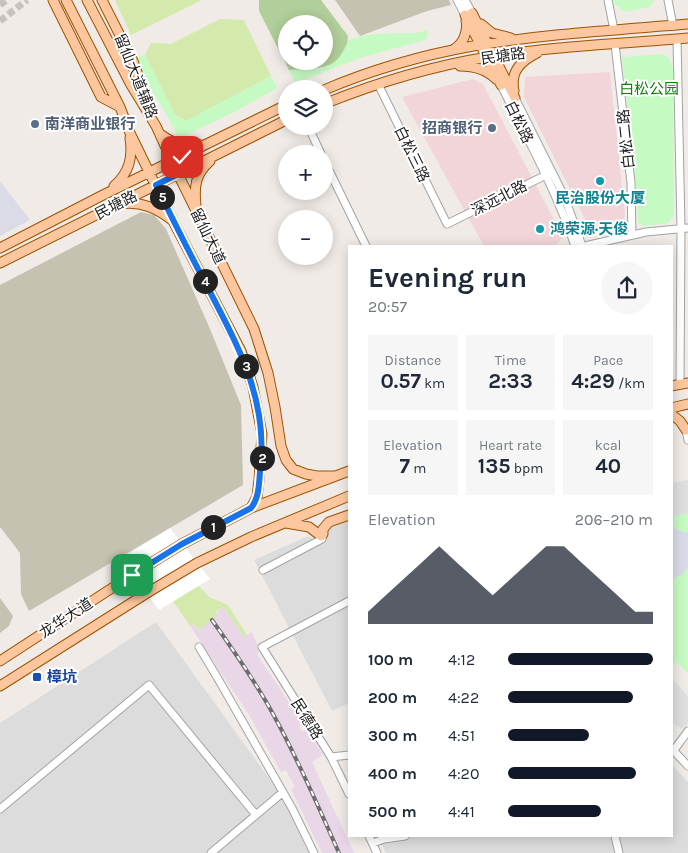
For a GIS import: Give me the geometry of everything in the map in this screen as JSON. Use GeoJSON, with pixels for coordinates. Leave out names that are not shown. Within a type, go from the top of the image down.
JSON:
{"type":"FeatureCollection","features":[{"type":"Feature","properties":{"kind":"main road","name":"留仙大道辅路"},"geometry":{"type":"LineString","coordinates":[[52,0],[102,97],[120,107]]}},
{"type":"Feature","properties":{"kind":"main road","name":"留仙大道"},"geometry":{"type":"LineString","coordinates":[[66,0],[120,107],[149,173],[241,351],[254,387],[262,434],[257,497],[251,508]]}},
{"type":"Feature","properties":{"kind":"main road","name":"留仙大道"},"geometry":{"type":"LineString","coordinates":[[87,0],[131,85],[158,130],[254,329],[262,348],[279,435],[286,460],[293,469],[306,474],[336,476]]}},
{"type":"Feature","properties":{"kind":"main road","name":"留仙大道辅路"},"geometry":{"type":"LineString","coordinates":[[102,0],[133,61],[158,130]]}},
{"type":"Feature","properties":{"kind":"main road"},"geometry":{"type":"LineString","coordinates":[[468,14],[492,33],[512,38],[529,39]]}},
{"type":"Feature","properties":{"kind":"main road"},"geometry":{"type":"LineString","coordinates":[[449,51],[458,46],[464,37],[468,14]]}},
{"type":"Feature","properties":{"kind":"main road","name":"白松路"},"geometry":{"type":"LineString","coordinates":[[468,14],[516,98]]}},
{"type":"Feature","properties":{"kind":"main road","name":"民塘路"},"geometry":{"type":"LineString","coordinates":[[333,87],[410,61],[485,44],[688,24]]}},
{"type":"Feature","properties":{"kind":"main road","name":"民塘路"},"geometry":{"type":"LineString","coordinates":[[333,101],[378,84],[491,56],[688,38]]}},
{"type":"Feature","properties":{"kind":"main road"},"geometry":{"type":"LineString","coordinates":[[516,98],[513,77],[517,67],[524,60],[542,50]]}},
{"type":"Feature","properties":{"kind":"main road","name":"白松路"},"geometry":{"type":"LineString","coordinates":[[491,56],[501,85]]}},
{"type":"Feature","properties":{"kind":"main road"},"geometry":{"type":"LineString","coordinates":[[448,66],[478,68],[490,73],[501,85]]}},
{"type":"Feature","properties":{"kind":"main road","name":"民塘路"},"geometry":{"type":"LineString","coordinates":[[0,248],[278,109]]}},
{"type":"Feature","properties":{"kind":"main road","name":"民塘路"},"geometry":{"type":"LineString","coordinates":[[0,263],[278,124]]}},
{"type":"Feature","properties":{"kind":"main road"},"geometry":{"type":"LineString","coordinates":[[158,130],[166,139],[180,144],[196,146],[209,143]]}},
{"type":"Feature","properties":{"kind":"main road"},"geometry":{"type":"LineString","coordinates":[[105,194],[127,172],[131,158],[130,133]]}},
{"type":"Feature","properties":{"kind":"main road"},"geometry":{"type":"LineString","coordinates":[[201,220],[195,197],[196,181],[202,169],[217,155]]}},
{"type":"Feature","properties":{"kind":"main road"},"geometry":{"type":"LineString","coordinates":[[115,205],[143,204],[159,211],[173,221]]}},
{"type":"Feature","properties":{"kind":"main road"},"geometry":{"type":"LineString","coordinates":[[79,207],[86,220]]}},
{"type":"Feature","properties":{"kind":"main road"},"geometry":{"type":"LineString","coordinates":[[673,408],[688,404]]}},
{"type":"Feature","properties":{"kind":"main road"},"geometry":{"type":"LineString","coordinates":[[673,416],[680,421],[687,432]]}},
{"type":"Feature","properties":{"kind":"main road"},"geometry":{"type":"LineString","coordinates":[[262,434],[264,445],[271,448],[278,443],[279,435]]}},
{"type":"Feature","properties":{"kind":"main road","name":"龙华大道"},"geometry":{"type":"LineString","coordinates":[[0,661],[182,544],[251,508],[348,471]]}},
{"type":"Feature","properties":{"kind":"main road","name":"龙华大道"},"geometry":{"type":"LineString","coordinates":[[0,686],[197,563],[250,536],[348,496]]}},
{"type":"Feature","properties":{"kind":"main road"},"geometry":{"type":"LineString","coordinates":[[283,523],[302,525],[315,530],[322,536],[329,522],[348,515]]}},
{"type":"Feature","properties":{"kind":"street","name":"白松路"},"geometry":{"type":"LineString","coordinates":[[457,0],[468,14]]}},
{"type":"Feature","properties":{"kind":"street","name":"白松路"},"geometry":{"type":"LineString","coordinates":[[464,0],[468,14]]}},
{"type":"Feature","properties":{"kind":"street"},"geometry":{"type":"LineString","coordinates":[[608,0],[614,30]]}},
{"type":"Feature","properties":{"kind":"street"},"geometry":{"type":"LineString","coordinates":[[668,0],[673,26]]}},
{"type":"Feature","properties":{"kind":"street"},"geometry":{"type":"LineString","coordinates":[[677,39],[685,228],[680,384]]}},
{"type":"Feature","properties":{"kind":"street","name":"白松二路"},"geometry":{"type":"LineString","coordinates":[[615,44],[630,183],[632,235]]}},
{"type":"Feature","properties":{"kind":"street","name":"白松三路"},"geometry":{"type":"LineString","coordinates":[[378,84],[446,224]]}},
{"type":"Feature","properties":{"kind":"street","name":"白松路"},"geometry":{"type":"LineString","coordinates":[[501,85],[548,173],[565,198],[583,245]]}},
{"type":"Feature","properties":{"kind":"street","name":"白松路"},"geometry":{"type":"LineString","coordinates":[[516,98],[548,173],[575,245]]}},
{"type":"Feature","properties":{"kind":"street","name":"深远北路"},"geometry":{"type":"LineString","coordinates":[[446,224],[548,173]]}},
{"type":"Feature","properties":{"kind":"street"},"geometry":{"type":"LineString","coordinates":[[333,178],[366,245]]}},
{"type":"Feature","properties":{"kind":"street"},"geometry":{"type":"LineString","coordinates":[[587,245],[646,232],[685,228]]}},
{"type":"Feature","properties":{"kind":"street"},"geometry":{"type":"LineString","coordinates":[[263,570],[322,536]]}},
{"type":"Feature","properties":{"kind":"street","name":"民德路"},"geometry":{"type":"LineString","coordinates":[[348,602],[262,647],[331,757],[348,792]]}},
{"type":"Feature","properties":{"kind":"street"},"geometry":{"type":"LineString","coordinates":[[199,647],[282,792],[314,853]]}},
{"type":"Feature","properties":{"kind":"street"},"geometry":{"type":"LineString","coordinates":[[0,809],[149,685],[256,815]]}},
{"type":"Feature","properties":{"kind":"street"},"geometry":{"type":"LineString","coordinates":[[673,748],[688,731]]}},
{"type":"Feature","properties":{"kind":"street"},"geometry":{"type":"LineString","coordinates":[[673,750],[688,766]]}},
{"type":"Feature","properties":{"kind":"street"},"geometry":{"type":"LineString","coordinates":[[331,757],[348,755]]}},
{"type":"Feature","properties":{"kind":"street"},"geometry":{"type":"LineString","coordinates":[[211,853],[282,792]]}},
{"type":"Feature","properties":{"kind":"street"},"geometry":{"type":"LineString","coordinates":[[378,853],[371,840],[400,837]]}},
{"type":"Feature","properties":{"kind":"street"},"geometry":{"type":"LineString","coordinates":[[615,837],[619,853]]}},
{"type":"Feature","properties":{"kind":"shaded area"},"geometry":{"type":"Polygon","coordinates":[[[335,0],[449,0],[451,5],[427,11],[360,36],[335,0]]]}},
{"type":"Feature","properties":{"kind":"shaded area"},"geometry":{"type":"Polygon","coordinates":[[[610,72],[625,215],[623,223],[594,232],[589,227],[524,97],[525,77],[610,72]]]}},
{"type":"Feature","properties":{"kind":"shaded area"},"geometry":{"type":"Polygon","coordinates":[[[473,79],[483,84],[563,237],[557,244],[483,245],[402,97],[473,79]]]}},
{"type":"Feature","properties":{"kind":"shaded area"},"geometry":{"type":"Polygon","coordinates":[[[0,181],[30,220],[0,236],[0,181]]]}},
{"type":"Feature","properties":{"kind":"shaded area"},"geometry":{"type":"Polygon","coordinates":[[[141,212],[154,215],[166,229],[241,405],[243,485],[29,611],[21,594],[20,553],[0,527],[0,285],[141,212]]]}},
{"type":"Feature","properties":{"kind":"shaded area"},"geometry":{"type":"Polygon","coordinates":[[[688,480],[688,513],[673,517],[673,483],[688,480]]]}},
{"type":"Feature","properties":{"kind":"shaded area"},"geometry":{"type":"Polygon","coordinates":[[[348,521],[348,703],[332,711],[254,560],[306,537],[311,537],[314,540],[325,530],[348,521]]]}},
{"type":"Feature","properties":{"kind":"shaded area"},"geometry":{"type":"Polygon","coordinates":[[[673,527],[685,533],[688,532],[688,568],[683,574],[673,579],[673,527]]]}},
{"type":"Feature","properties":{"kind":"shaded area"},"geometry":{"type":"Polygon","coordinates":[[[0,598],[13,616],[9,626],[0,633],[0,598]]]}},
{"type":"Feature","properties":{"kind":"shaded area"},"geometry":{"type":"Polygon","coordinates":[[[223,607],[244,637],[252,632],[258,647],[258,656],[302,722],[299,726],[302,732],[307,729],[323,755],[312,762],[354,853],[322,853],[291,789],[295,787],[286,770],[281,772],[249,715],[190,626],[194,624],[199,630],[223,607]]]}},
{"type":"Feature","properties":{"kind":"shaded area"},"geometry":{"type":"Polygon","coordinates":[[[156,622],[289,806],[310,853],[0,853],[0,723],[156,622]]]}},
{"type":"Feature","properties":{"kind":"shaded area"},"geometry":{"type":"Polygon","coordinates":[[[673,680],[688,696],[688,723],[682,729],[674,724],[673,680]]]}},
{"type":"Feature","properties":{"kind":"shaded area"},"geometry":{"type":"Polygon","coordinates":[[[673,766],[688,782],[688,853],[386,853],[378,837],[673,837],[673,766]]]}},
{"type":"Feature","properties":{"kind":"green space"},"geometry":{"type":"Polygon","coordinates":[[[115,0],[202,0],[131,35],[115,0]]]}},
{"type":"Feature","properties":{"kind":"green space"},"geometry":{"type":"Polygon","coordinates":[[[259,0],[321,0],[332,15],[278,15],[278,48],[259,11],[259,0]]]}},
{"type":"Feature","properties":{"kind":"green space"},"geometry":{"type":"Polygon","coordinates":[[[613,0],[654,0],[650,7],[625,12],[613,3],[613,0]]]}},
{"type":"Feature","properties":{"kind":"green space"},"geometry":{"type":"Polygon","coordinates":[[[333,16],[348,36],[342,56],[333,62],[333,16]]]}},
{"type":"Feature","properties":{"kind":"green space"},"geometry":{"type":"Polygon","coordinates":[[[220,19],[244,20],[271,76],[186,121],[175,115],[145,55],[151,43],[171,44],[220,19]]]}},
{"type":"Feature","properties":{"kind":"green space"},"geometry":{"type":"Polygon","coordinates":[[[427,29],[428,36],[425,40],[360,58],[333,69],[333,63],[338,59],[348,41],[364,36],[422,32],[427,29]]]}},
{"type":"Feature","properties":{"kind":"green space","name":"白松公园"},"geometry":{"type":"Polygon","coordinates":[[[663,54],[669,58],[673,68],[674,216],[668,223],[644,226],[638,222],[622,57],[663,54]]]}},
{"type":"Feature","properties":{"kind":"green space"},"geometry":{"type":"Polygon","coordinates":[[[145,55],[175,115],[186,121],[271,76],[277,88],[236,111],[180,138],[143,76],[137,60],[140,56],[145,55]]]}},
{"type":"Feature","properties":{"kind":"green space"},"geometry":{"type":"Polygon","coordinates":[[[289,70],[329,70],[304,80],[294,80],[289,70]]]}},
{"type":"Feature","properties":{"kind":"green space"},"geometry":{"type":"Polygon","coordinates":[[[688,513],[688,674],[677,662],[673,665],[673,517],[688,513]]]}},
{"type":"Feature","properties":{"kind":"green space"},"geometry":{"type":"Polygon","coordinates":[[[198,585],[209,597],[228,605],[247,635],[244,637],[223,607],[216,612],[217,616],[199,630],[194,624],[190,626],[173,601],[198,585]]]}},
{"type":"Feature","properties":{"kind":"pier"},"geometry":{"type":"Polygon","coordinates":[[[170,528],[210,579],[159,610],[120,559],[170,528]]]}},
{"type":"Feature","properties":{"kind":"tunnel"},"geometry":{"type":"LineString","coordinates":[[0,5],[6,0]]}},
{"type":"Feature","properties":{"kind":"tunnel"},"geometry":{"type":"LineString","coordinates":[[0,21],[27,0]]}},
{"type":"Feature","properties":{"kind":"railway"},"geometry":{"type":"LineString","coordinates":[[212,620],[252,678],[273,714],[299,765],[339,853]]}},
{"type":"Feature","properties":{"kind":"place","name":"南洋商业银行"},"geometry":{"type":"Point","coordinates":[35,124]}},
{"type":"Feature","properties":{"kind":"place","name":"招商银行"},"geometry":{"type":"Point","coordinates":[492,128]}},
{"type":"Feature","properties":{"kind":"place","name":"民治股份大厦"},"geometry":{"type":"Point","coordinates":[600,181]}},
{"type":"Feature","properties":{"kind":"place","name":"鸿荣源·天俊"},"geometry":{"type":"Point","coordinates":[540,229]}},
{"type":"Feature","properties":{"kind":"place","name":"樟坑"},"geometry":{"type":"Point","coordinates":[37,677]}},
{"type":"Feature","properties":{"kind":"route"},"geometry":{"type":"LineString","coordinates":[[132,575],[182,544],[251,508],[257,497],[261,465],[262,434],[260,420],[254,387],[241,351],[156,185],[178,174],[172,162],[182,157]]}}]}
